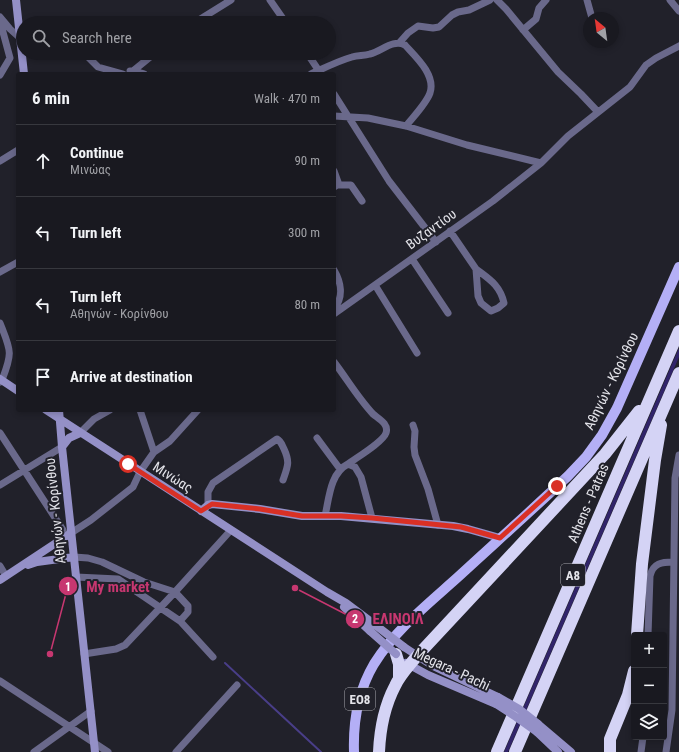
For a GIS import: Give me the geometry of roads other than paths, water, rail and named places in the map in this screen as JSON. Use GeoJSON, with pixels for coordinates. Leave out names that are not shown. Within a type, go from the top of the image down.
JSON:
{"type":"FeatureCollection","features":[{"type":"Feature","properties":{"kind":"highway","name":"Athens - Patras"},"geometry":{"type":"LineString","coordinates":[[497,752],[679,331]]}},
{"type":"Feature","properties":{"kind":"highway","name":"Α8"},"geometry":{"type":"LineString","coordinates":[[515,752],[679,373]]}},
{"type":"Feature","properties":{"kind":"highway"},"geometry":{"type":"LineString","coordinates":[[379,752],[380,730],[390,696],[399,679],[413,661],[605,454],[650,398]]}},
{"type":"Feature","properties":{"kind":"highway"},"geometry":{"type":"LineString","coordinates":[[637,632],[642,564],[663,410]]}},
{"type":"Feature","properties":{"kind":"highway"},"geometry":{"type":"LineString","coordinates":[[399,679],[400,651]]}},
{"type":"Feature","properties":{"kind":"highway"},"geometry":{"type":"LineString","coordinates":[[610,752],[610,739],[628,695],[631,683]]}},
{"type":"Feature","properties":{"kind":"main road"},"geometry":{"type":"LineString","coordinates":[[16,0],[18,16]]}},
{"type":"Feature","properties":{"kind":"main road"},"geometry":{"type":"LineString","coordinates":[[24,60],[24,72]]}},
{"type":"Feature","properties":{"kind":"main road","name":"Αθηνών - Κορίνθου"},"geometry":{"type":"LineString","coordinates":[[354,752],[355,717],[359,700],[374,665],[398,632],[568,476],[586,457],[602,434],[623,395],[679,267]]}},
{"type":"Feature","properties":{"kind":"main road"},"geometry":{"type":"LineString","coordinates":[[1,381],[16,390]]}},
{"type":"Feature","properties":{"kind":"main road","name":"Μινώας"},"geometry":{"type":"LineString","coordinates":[[49,412],[326,592]]}},
{"type":"Feature","properties":{"kind":"main road","name":"Αθηνών - Κορίνθου"},"geometry":{"type":"LineString","coordinates":[[59,412],[95,752]]}},
{"type":"Feature","properties":{"kind":"main road"},"geometry":{"type":"LineString","coordinates":[[62,447],[69,438],[80,433]]}},
{"type":"Feature","properties":{"kind":"main road"},"geometry":{"type":"LineString","coordinates":[[201,511],[208,505],[212,504],[260,509],[302,516],[372,518],[461,527],[500,538]]}},
{"type":"Feature","properties":{"kind":"main road"},"geometry":{"type":"LineString","coordinates":[[3,578],[71,533]]}},
{"type":"Feature","properties":{"kind":"main road"},"geometry":{"type":"LineString","coordinates":[[18,568],[37,562],[74,557]]}},
{"type":"Feature","properties":{"kind":"main road","name":"Megara - Pachi"},"geometry":{"type":"LineString","coordinates":[[326,592],[346,603],[413,661],[497,701]]}},
{"type":"Feature","properties":{"kind":"main road","name":"Megara - Pachi"},"geometry":{"type":"LineString","coordinates":[[400,651],[413,661],[433,666],[497,701],[516,717],[538,728],[571,752]]}},
{"type":"Feature","properties":{"kind":"main road","name":"Megara - Pachi"},"geometry":{"type":"LineString","coordinates":[[538,728],[558,752]]}},
{"type":"Feature","properties":{"kind":"street"},"geometry":{"type":"LineString","coordinates":[[205,16],[231,0]]}},
{"type":"Feature","properties":{"kind":"street"},"geometry":{"type":"LineString","coordinates":[[270,0],[281,16]]}},
{"type":"Feature","properties":{"kind":"street"},"geometry":{"type":"LineString","coordinates":[[312,60],[320,72],[342,60],[354,56],[373,54],[400,42],[408,33],[418,26],[433,28],[439,27],[458,12],[469,10],[490,0]]}},
{"type":"Feature","properties":{"kind":"street"},"geometry":{"type":"LineString","coordinates":[[497,0],[536,44],[558,72],[598,112]]}},
{"type":"Feature","properties":{"kind":"street"},"geometry":{"type":"LineString","coordinates":[[523,30],[536,18],[539,8],[546,0]]}},
{"type":"Feature","properties":{"kind":"street"},"geometry":{"type":"LineString","coordinates":[[586,0],[590,12]]}},
{"type":"Feature","properties":{"kind":"street"},"geometry":{"type":"LineString","coordinates":[[670,0],[679,11]]}},
{"type":"Feature","properties":{"kind":"street"},"geometry":{"type":"LineString","coordinates":[[0,17],[10,30],[16,35]]}},
{"type":"Feature","properties":{"kind":"street"},"geometry":{"type":"LineString","coordinates":[[0,21],[10,58],[0,75]]}},
{"type":"Feature","properties":{"kind":"street"},"geometry":{"type":"LineString","coordinates":[[400,42],[405,45],[414,55],[429,75],[431,82],[430,94],[406,126]]}},
{"type":"Feature","properties":{"kind":"street","name":"Βυζαντίου"},"geometry":{"type":"LineString","coordinates":[[336,313],[522,179],[541,163],[568,136],[630,86],[649,62],[679,46]]}},
{"type":"Feature","properties":{"kind":"street"},"geometry":{"type":"LineString","coordinates":[[91,60],[98,67],[116,72]]}},
{"type":"Feature","properties":{"kind":"street"},"geometry":{"type":"LineString","coordinates":[[130,72],[146,60]]}},
{"type":"Feature","properties":{"kind":"street"},"geometry":{"type":"LineString","coordinates":[[336,97],[389,181],[436,242]]}},
{"type":"Feature","properties":{"kind":"street"},"geometry":{"type":"LineString","coordinates":[[336,116],[368,118],[406,126],[468,145],[541,163]]}},
{"type":"Feature","properties":{"kind":"street"},"geometry":{"type":"LineString","coordinates":[[0,161],[16,151]]}},
{"type":"Feature","properties":{"kind":"street"},"geometry":{"type":"LineString","coordinates":[[336,176],[338,182],[336,186],[351,185],[362,201]]}},
{"type":"Feature","properties":{"kind":"street"},"geometry":{"type":"LineString","coordinates":[[450,231],[476,269],[493,282],[503,297],[504,303],[498,308],[491,310],[481,303],[478,296],[476,269]]}},
{"type":"Feature","properties":{"kind":"street"},"geometry":{"type":"LineString","coordinates":[[412,259],[448,313]]}},
{"type":"Feature","properties":{"kind":"street"},"geometry":{"type":"LineString","coordinates":[[0,272],[16,263]]}},
{"type":"Feature","properties":{"kind":"street"},"geometry":{"type":"LineString","coordinates":[[336,274],[341,284],[340,297],[336,305]]}},
{"type":"Feature","properties":{"kind":"street"},"geometry":{"type":"LineString","coordinates":[[375,285],[418,353]]}},
{"type":"Feature","properties":{"kind":"street"},"geometry":{"type":"LineString","coordinates":[[0,323],[10,348],[10,360],[1,381]]}},
{"type":"Feature","properties":{"kind":"street"},"geometry":{"type":"LineString","coordinates":[[325,516],[333,481],[340,469],[373,447],[385,436],[386,429],[383,422],[363,402],[336,365]]}},
{"type":"Feature","properties":{"kind":"street"},"geometry":{"type":"LineString","coordinates":[[80,433],[94,419],[106,412]]}},
{"type":"Feature","properties":{"kind":"street"},"geometry":{"type":"LineString","coordinates":[[141,412],[154,452]]}},
{"type":"Feature","properties":{"kind":"street"},"geometry":{"type":"LineString","coordinates":[[71,533],[91,520],[133,487],[140,472],[154,452],[170,441],[196,412]]}},
{"type":"Feature","properties":{"kind":"street"},"geometry":{"type":"LineString","coordinates":[[413,425],[416,431],[414,447],[415,455],[428,488],[438,525]]}},
{"type":"Feature","properties":{"kind":"street"},"geometry":{"type":"LineString","coordinates":[[0,433],[63,530],[64,533],[53,544]]}},
{"type":"Feature","properties":{"kind":"street"},"geometry":{"type":"LineString","coordinates":[[317,438],[340,469]]}},
{"type":"Feature","properties":{"kind":"street"},"geometry":{"type":"LineString","coordinates":[[208,505],[208,492],[213,483],[277,439],[281,443],[288,457],[288,466],[283,480]]}},
{"type":"Feature","properties":{"kind":"street"},"geometry":{"type":"LineString","coordinates":[[0,485],[62,447]]}},
{"type":"Feature","properties":{"kind":"street"},"geometry":{"type":"LineString","coordinates":[[666,752],[672,710],[675,478],[679,455]]}},
{"type":"Feature","properties":{"kind":"street"},"geometry":{"type":"LineString","coordinates":[[348,464],[355,467],[361,478],[372,518]]}},
{"type":"Feature","properties":{"kind":"street"},"geometry":{"type":"LineString","coordinates":[[84,654],[124,645],[175,592],[231,530]]}},
{"type":"Feature","properties":{"kind":"street"},"geometry":{"type":"LineString","coordinates":[[74,557],[88,558],[102,562],[144,582],[175,592],[188,606],[188,612],[180,621]]}},
{"type":"Feature","properties":{"kind":"street"},"geometry":{"type":"LineString","coordinates":[[648,632],[650,576],[652,570],[656,565],[662,562],[673,562]]}},
{"type":"Feature","properties":{"kind":"street"},"geometry":{"type":"LineString","coordinates":[[0,566],[3,578]]}},
{"type":"Feature","properties":{"kind":"street"},"geometry":{"type":"LineString","coordinates":[[76,577],[118,579],[180,621],[213,657]]}},
{"type":"Feature","properties":{"kind":"street"},"geometry":{"type":"LineString","coordinates":[[0,681],[108,752]]}},
{"type":"Feature","properties":{"kind":"street"},"geometry":{"type":"LineString","coordinates":[[176,752],[236,684]]}},
{"type":"Feature","properties":{"kind":"street"},"geometry":{"type":"LineString","coordinates":[[34,752],[91,711]]}},
{"type":"Feature","properties":{"kind":"street"},"geometry":{"type":"LineString","coordinates":[[641,752],[643,740]]}},
{"type":"Feature","properties":{"kind":"waterway"},"geometry":{"type":"LineString","coordinates":[[225,663],[321,752]]}},
{"type":"Feature","properties":{"kind":"place","name":"ΕΛΙΝΟΙΛ"},"geometry":{"type":"Point","coordinates":[295,588]}},
{"type":"Feature","properties":{"kind":"place","name":"My market"},"geometry":{"type":"Point","coordinates":[50,654]}}]}
